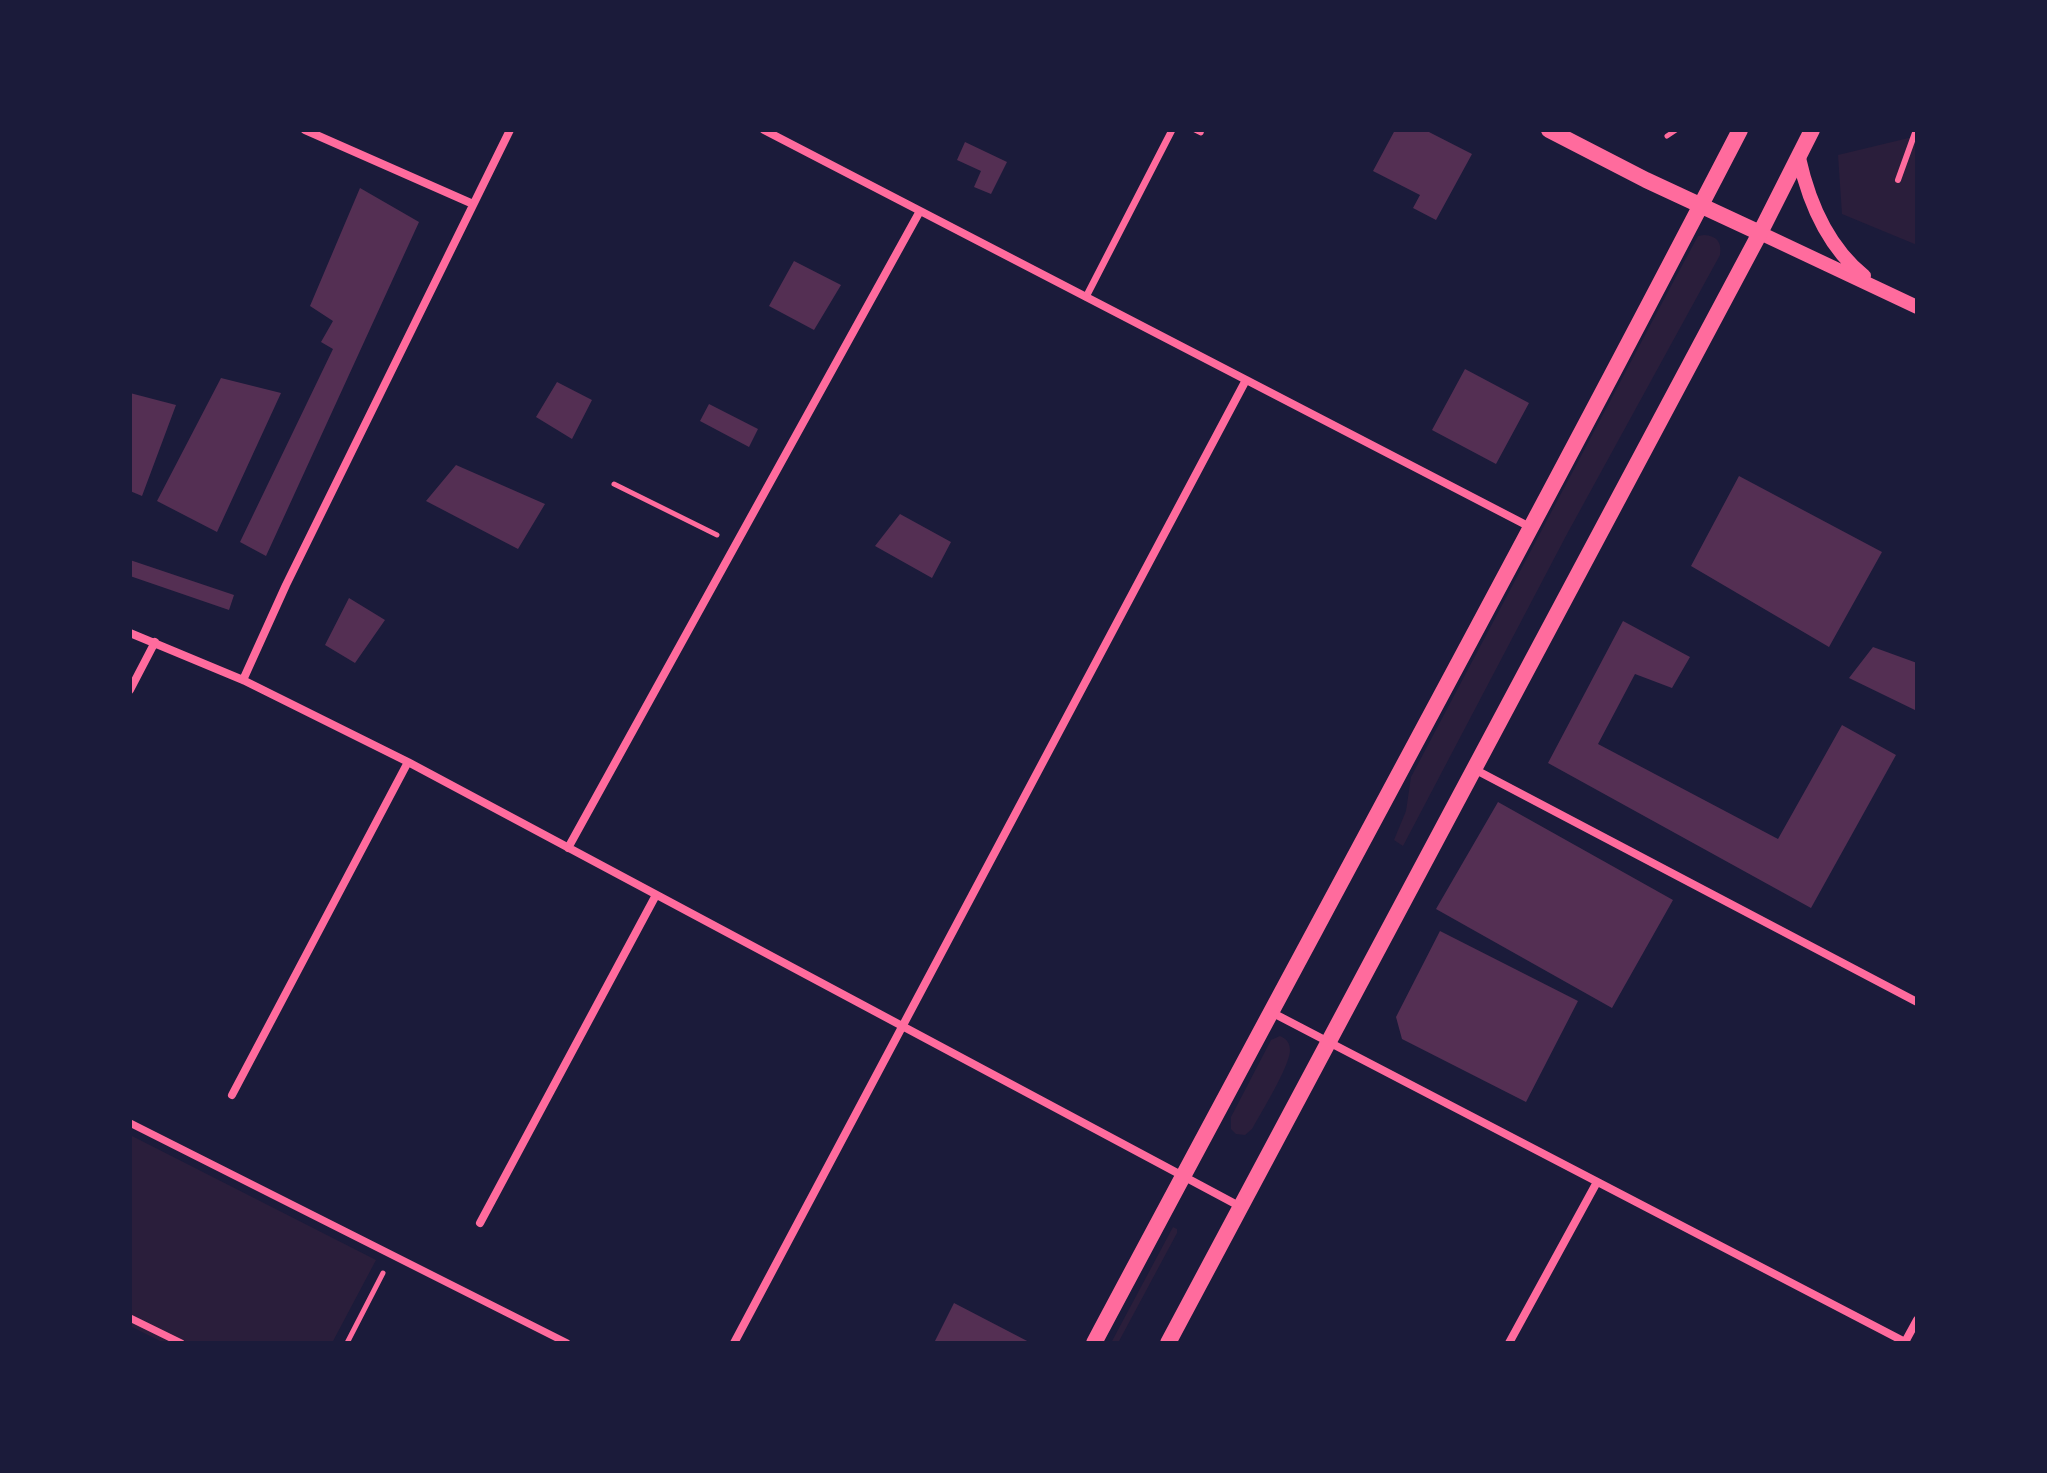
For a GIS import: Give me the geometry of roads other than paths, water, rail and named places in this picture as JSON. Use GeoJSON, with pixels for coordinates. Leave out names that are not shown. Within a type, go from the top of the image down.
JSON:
{"type":"FeatureCollection","features":[{"type":"Feature","properties":{"kind":"main road"},"geometry":{"type":"LineString","coordinates":[[1549,130],[1760,233]]}},
{"type":"Feature","properties":{"kind":"main road"},"geometry":{"type":"LineString","coordinates":[[1094,1343],[1270,1011],[1373,825],[1740,130]]}},
{"type":"Feature","properties":{"kind":"main road"},"geometry":{"type":"LineString","coordinates":[[1168,1343],[1812,130]]}},
{"type":"Feature","properties":{"kind":"street"},"geometry":{"type":"LineString","coordinates":[[305,130],[473,204]]}},
{"type":"Feature","properties":{"kind":"street"},"geometry":{"type":"LineString","coordinates":[[243,680],[286,585],[510,130]]}},
{"type":"Feature","properties":{"kind":"street"},"geometry":{"type":"LineString","coordinates":[[764,130],[1530,527]]}},
{"type":"Feature","properties":{"kind":"street"},"geometry":{"type":"LineString","coordinates":[[1086,297],[1172,130]]}},
{"type":"Feature","properties":{"kind":"street"},"geometry":{"type":"LineString","coordinates":[[1799,158],[1806,190],[1819,220],[1845,257],[1879,289]]}},
{"type":"Feature","properties":{"kind":"street"},"geometry":{"type":"LineString","coordinates":[[568,848],[920,211]]}},
{"type":"Feature","properties":{"kind":"street"},"geometry":{"type":"LineString","coordinates":[[1760,233],[1917,307]]}},
{"type":"Feature","properties":{"kind":"street"},"geometry":{"type":"LineString","coordinates":[[734,1343],[1246,380]]}},
{"type":"Feature","properties":{"kind":"street"},"geometry":{"type":"LineString","coordinates":[[130,633],[243,680],[408,762],[1241,1207]]}},
{"type":"Feature","properties":{"kind":"street"},"geometry":{"type":"LineString","coordinates":[[130,690],[155,642]]}},
{"type":"Feature","properties":{"kind":"street"},"geometry":{"type":"LineString","coordinates":[[232,1095],[408,762]]}},
{"type":"Feature","properties":{"kind":"street"},"geometry":{"type":"LineString","coordinates":[[1474,769],[1917,1002]]}},
{"type":"Feature","properties":{"kind":"street"},"geometry":{"type":"LineString","coordinates":[[480,1223],[656,895]]}},
{"type":"Feature","properties":{"kind":"street"},"geometry":{"type":"LineString","coordinates":[[1270,1011],[1906,1342],[1917,1320]]}},
{"type":"Feature","properties":{"kind":"street"},"geometry":{"type":"LineString","coordinates":[[130,1123],[567,1343]]}},
{"type":"Feature","properties":{"kind":"street"},"geometry":{"type":"LineString","coordinates":[[1509,1343],[1597,1182]]}},
{"type":"Feature","properties":{"kind":"street"},"geometry":{"type":"LineString","coordinates":[[130,1318],[181,1343]]}},
{"type":"Feature","properties":{"kind":"lane"},"geometry":{"type":"LineString","coordinates":[[1898,180],[1916,130]]}}]}
